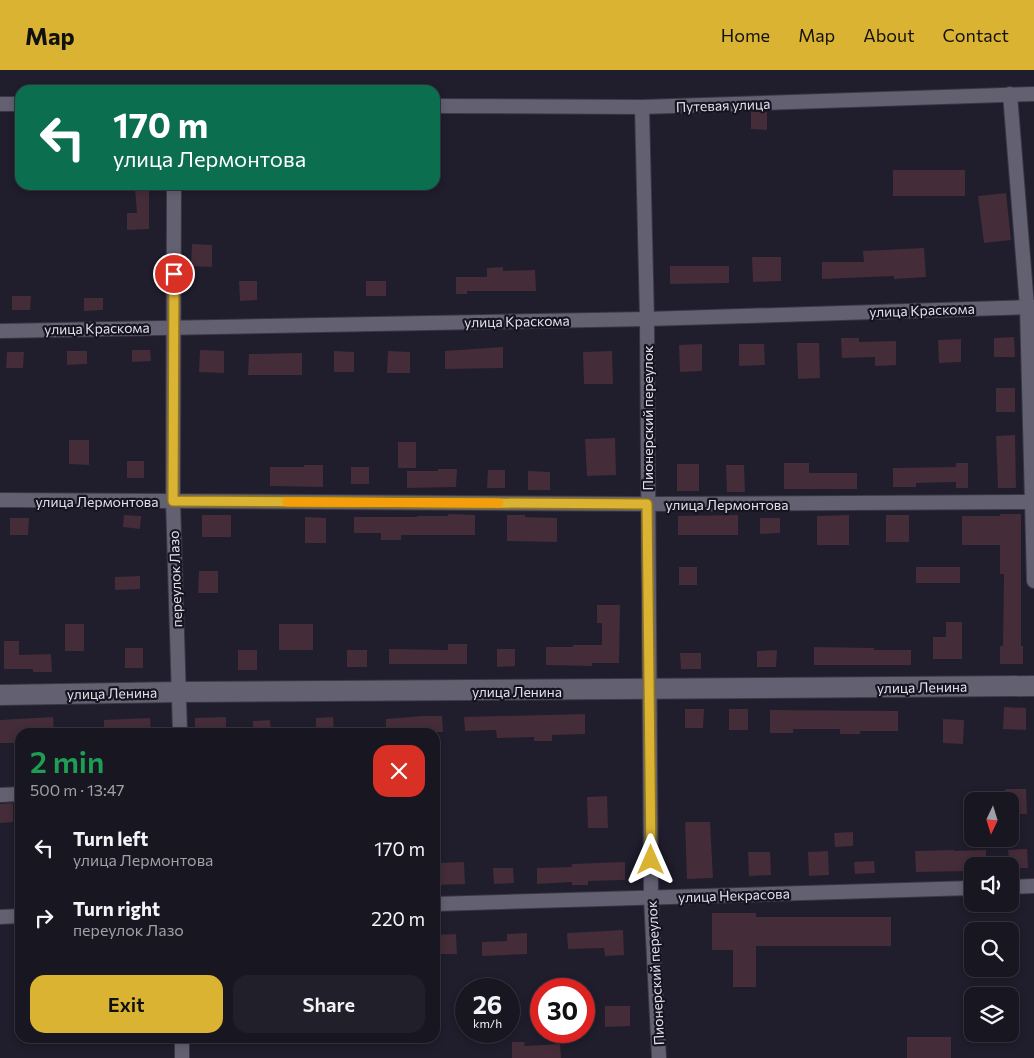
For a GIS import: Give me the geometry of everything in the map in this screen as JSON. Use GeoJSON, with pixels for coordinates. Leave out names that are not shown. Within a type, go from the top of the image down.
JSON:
{"type":"FeatureCollection","features":[{"type":"Feature","properties":{"kind":"main road","name":"улица Ленина"},"geometry":{"type":"LineString","coordinates":[[0,695],[1034,686]]}},
{"type":"Feature","properties":{"kind":"street"},"geometry":{"type":"LineString","coordinates":[[1010,94],[1031,307],[1034,581]]}},
{"type":"Feature","properties":{"kind":"street","name":"Путевая улица"},"geometry":{"type":"LineString","coordinates":[[440,106],[642,107],[1034,94]]}},
{"type":"Feature","properties":{"kind":"street"},"geometry":{"type":"LineString","coordinates":[[0,104],[15,104]]}},
{"type":"Feature","properties":{"kind":"street","name":"Пионерский переулок"},"geometry":{"type":"LineString","coordinates":[[642,107],[646,319],[651,898],[660,1058]]}},
{"type":"Feature","properties":{"kind":"street","name":"переулок Лазо"},"geometry":{"type":"LineString","coordinates":[[174,190],[173,501],[180,728]]}},
{"type":"Feature","properties":{"kind":"street","name":"улица Краскома"},"geometry":{"type":"LineString","coordinates":[[0,330],[646,319],[1031,307]]}},
{"type":"Feature","properties":{"kind":"street","name":"улица Лермонтова"},"geometry":{"type":"LineString","coordinates":[[0,500],[647,504],[1033,502]]}},
{"type":"Feature","properties":{"kind":"street"},"geometry":{"type":"LineString","coordinates":[[0,795],[15,794]]}},
{"type":"Feature","properties":{"kind":"street"},"geometry":{"type":"LineString","coordinates":[[1019,887],[1034,886]]}},
{"type":"Feature","properties":{"kind":"street","name":"улица Некрасова"},"geometry":{"type":"LineString","coordinates":[[440,904],[964,888]]}},
{"type":"Feature","properties":{"kind":"street"},"geometry":{"type":"LineString","coordinates":[[0,917],[15,916]]}},
{"type":"Feature","properties":{"kind":"street"},"geometry":{"type":"LineString","coordinates":[[182,1043],[182,1058]]}},
{"type":"Feature","properties":{"kind":"building"},"geometry":{"type":"Polygon","coordinates":[[[751,112],[767,112],[767,130],[751,129],[751,112]]]}},
{"type":"Feature","properties":{"kind":"building"},"geometry":{"type":"Polygon","coordinates":[[[893,170],[965,170],[965,196],[893,196],[893,170]]]}},
{"type":"Feature","properties":{"kind":"building"},"geometry":{"type":"Polygon","coordinates":[[[135,190],[149,190],[149,229],[127,230],[127,213],[137,213],[135,190]]]}},
{"type":"Feature","properties":{"kind":"building"},"geometry":{"type":"Polygon","coordinates":[[[1006,193],[1011,240],[984,243],[978,196],[1006,193]]]}},
{"type":"Feature","properties":{"kind":"building"},"geometry":{"type":"Polygon","coordinates":[[[192,244],[212,245],[212,267],[191,266],[192,244]]]}},
{"type":"Feature","properties":{"kind":"building"},"geometry":{"type":"Polygon","coordinates":[[[924,248],[926,277],[894,279],[894,276],[822,279],[822,262],[864,262],[863,251],[924,248]]]}},
{"type":"Feature","properties":{"kind":"building"},"geometry":{"type":"Polygon","coordinates":[[[752,257],[781,257],[781,281],[753,282],[752,257]]]}},
{"type":"Feature","properties":{"kind":"building"},"geometry":{"type":"Polygon","coordinates":[[[670,266],[729,266],[729,283],[670,284],[670,266]]]}},
{"type":"Feature","properties":{"kind":"building"},"geometry":{"type":"Polygon","coordinates":[[[503,267],[503,271],[535,270],[536,291],[467,291],[467,294],[456,294],[456,277],[487,277],[487,268],[503,267]]]}},
{"type":"Feature","properties":{"kind":"building"},"geometry":{"type":"Polygon","coordinates":[[[239,281],[257,281],[257,300],[240,301],[239,281]]]}},
{"type":"Feature","properties":{"kind":"building"},"geometry":{"type":"Polygon","coordinates":[[[366,281],[386,281],[386,296],[366,296],[366,281]]]}},
{"type":"Feature","properties":{"kind":"building"},"geometry":{"type":"Polygon","coordinates":[[[12,296],[31,296],[30,310],[12,310],[12,296]]]}},
{"type":"Feature","properties":{"kind":"building"},"geometry":{"type":"Polygon","coordinates":[[[84,298],[103,298],[103,310],[84,311],[84,298]]]}},
{"type":"Feature","properties":{"kind":"building"},"geometry":{"type":"Polygon","coordinates":[[[1014,337],[1015,357],[994,357],[994,338],[1014,337]]]}},
{"type":"Feature","properties":{"kind":"building"},"geometry":{"type":"Polygon","coordinates":[[[841,338],[859,338],[859,342],[896,341],[896,365],[875,366],[875,357],[842,358],[841,338]]]}},
{"type":"Feature","properties":{"kind":"building"},"geometry":{"type":"Polygon","coordinates":[[[961,339],[961,362],[939,363],[938,340],[961,339]]]}},
{"type":"Feature","properties":{"kind":"building"},"geometry":{"type":"Polygon","coordinates":[[[797,343],[819,343],[820,378],[798,379],[797,343]]]}},
{"type":"Feature","properties":{"kind":"building"},"geometry":{"type":"Polygon","coordinates":[[[702,344],[702,371],[680,372],[679,345],[702,344]]]}},
{"type":"Feature","properties":{"kind":"building"},"geometry":{"type":"Polygon","coordinates":[[[739,344],[764,344],[765,365],[739,366],[739,344]]]}},
{"type":"Feature","properties":{"kind":"building"},"geometry":{"type":"Polygon","coordinates":[[[503,347],[503,368],[445,369],[445,351],[503,347]]]}},
{"type":"Feature","properties":{"kind":"building"},"geometry":{"type":"Polygon","coordinates":[[[132,350],[150,350],[151,361],[132,362],[132,350]]]}},
{"type":"Feature","properties":{"kind":"building"},"geometry":{"type":"Polygon","coordinates":[[[200,350],[224,351],[224,373],[199,372],[200,350]]]}},
{"type":"Feature","properties":{"kind":"building"},"geometry":{"type":"Polygon","coordinates":[[[67,351],[87,351],[87,364],[67,365],[67,351]]]}},
{"type":"Feature","properties":{"kind":"building"},"geometry":{"type":"Polygon","coordinates":[[[334,351],[354,352],[354,372],[334,372],[334,351]]]}},
{"type":"Feature","properties":{"kind":"building"},"geometry":{"type":"Polygon","coordinates":[[[388,351],[410,352],[410,373],[387,373],[388,351]]]}},
{"type":"Feature","properties":{"kind":"building"},"geometry":{"type":"Polygon","coordinates":[[[612,351],[613,384],[584,384],[583,352],[612,351]]]}},
{"type":"Feature","properties":{"kind":"building"},"geometry":{"type":"Polygon","coordinates":[[[7,352],[24,352],[23,368],[6,368],[7,352]]]}},
{"type":"Feature","properties":{"kind":"building"},"geometry":{"type":"Polygon","coordinates":[[[302,353],[302,375],[248,375],[249,354],[302,353]]]}},
{"type":"Feature","properties":{"kind":"building"},"geometry":{"type":"Polygon","coordinates":[[[996,388],[1015,388],[1015,412],[996,412],[996,388]]]}},
{"type":"Feature","properties":{"kind":"building"},"geometry":{"type":"Polygon","coordinates":[[[1015,435],[1016,488],[998,488],[996,436],[1015,435]]]}},
{"type":"Feature","properties":{"kind":"building"},"geometry":{"type":"Polygon","coordinates":[[[615,438],[616,475],[587,476],[585,439],[615,438]]]}},
{"type":"Feature","properties":{"kind":"building"},"geometry":{"type":"Polygon","coordinates":[[[69,440],[89,440],[89,465],[69,464],[69,440]]]}},
{"type":"Feature","properties":{"kind":"building"},"geometry":{"type":"Polygon","coordinates":[[[398,442],[416,442],[416,468],[398,468],[398,442]]]}},
{"type":"Feature","properties":{"kind":"building"},"geometry":{"type":"Polygon","coordinates":[[[127,461],[144,461],[144,478],[127,478],[127,461]]]}},
{"type":"Feature","properties":{"kind":"building"},"geometry":{"type":"Polygon","coordinates":[[[784,463],[809,463],[809,473],[857,473],[857,489],[784,489],[784,463]]]}},
{"type":"Feature","properties":{"kind":"building"},"geometry":{"type":"Polygon","coordinates":[[[956,463],[968,463],[968,488],[956,488],[956,482],[916,483],[916,487],[893,487],[893,468],[956,467],[956,463]]]}},
{"type":"Feature","properties":{"kind":"building"},"geometry":{"type":"Polygon","coordinates":[[[677,464],[699,464],[699,491],[677,491],[677,464]]]}},
{"type":"Feature","properties":{"kind":"building"},"geometry":{"type":"Polygon","coordinates":[[[304,465],[323,465],[323,487],[270,486],[270,467],[304,467],[304,465]]]}},
{"type":"Feature","properties":{"kind":"building"},"geometry":{"type":"Polygon","coordinates":[[[726,465],[744,465],[745,492],[727,492],[726,465]]]}},
{"type":"Feature","properties":{"kind":"building"},"geometry":{"type":"Polygon","coordinates":[[[351,467],[369,467],[369,484],[351,484],[351,467]]]}},
{"type":"Feature","properties":{"kind":"building"},"geometry":{"type":"Polygon","coordinates":[[[438,469],[457,469],[456,487],[407,488],[407,471],[438,471],[438,469]]]}},
{"type":"Feature","properties":{"kind":"building"},"geometry":{"type":"Polygon","coordinates":[[[488,470],[505,470],[505,488],[487,488],[488,470]]]}},
{"type":"Feature","properties":{"kind":"building"},"geometry":{"type":"Polygon","coordinates":[[[528,471],[550,472],[550,490],[528,490],[528,471]]]}},
{"type":"Feature","properties":{"kind":"building"},"geometry":{"type":"Polygon","coordinates":[[[448,514],[475,515],[475,535],[401,535],[401,540],[381,540],[381,533],[354,533],[354,517],[417,517],[448,516],[448,514]]]}},
{"type":"Feature","properties":{"kind":"building"},"geometry":{"type":"Polygon","coordinates":[[[1000,514],[1021,514],[1021,646],[1023,646],[1023,664],[1000,664],[1000,646],[1003,646],[1004,574],[1000,574],[1000,545],[962,545],[962,516],[1000,516],[1000,514]]]}},
{"type":"Feature","properties":{"kind":"building"},"geometry":{"type":"Polygon","coordinates":[[[124,515],[141,516],[140,529],[123,527],[124,515]]]}},
{"type":"Feature","properties":{"kind":"building"},"geometry":{"type":"Polygon","coordinates":[[[202,515],[231,515],[231,537],[202,537],[202,515]]]}},
{"type":"Feature","properties":{"kind":"building"},"geometry":{"type":"Polygon","coordinates":[[[507,515],[557,518],[557,542],[507,541],[507,515]]]}},
{"type":"Feature","properties":{"kind":"building"},"geometry":{"type":"Polygon","coordinates":[[[738,515],[738,535],[678,535],[678,516],[738,515]]]}},
{"type":"Feature","properties":{"kind":"building"},"geometry":{"type":"Polygon","coordinates":[[[849,515],[849,545],[817,545],[817,516],[849,515]]]}},
{"type":"Feature","properties":{"kind":"building"},"geometry":{"type":"Polygon","coordinates":[[[886,515],[909,515],[909,542],[886,542],[886,515]]]}},
{"type":"Feature","properties":{"kind":"building"},"geometry":{"type":"Polygon","coordinates":[[[305,517],[326,518],[326,543],[305,543],[305,517]]]}},
{"type":"Feature","properties":{"kind":"building"},"geometry":{"type":"Polygon","coordinates":[[[10,518],[29,518],[28,535],[10,535],[10,518]]]}},
{"type":"Feature","properties":{"kind":"building"},"geometry":{"type":"Polygon","coordinates":[[[760,518],[780,518],[780,533],[760,534],[760,518]]]}},
{"type":"Feature","properties":{"kind":"building"},"geometry":{"type":"Polygon","coordinates":[[[679,567],[697,567],[697,585],[679,585],[679,567]]]}},
{"type":"Feature","properties":{"kind":"building"},"geometry":{"type":"Polygon","coordinates":[[[916,567],[960,567],[960,583],[916,583],[916,567]]]}},
{"type":"Feature","properties":{"kind":"building"},"geometry":{"type":"Polygon","coordinates":[[[199,571],[218,571],[218,593],[198,593],[199,571]]]}},
{"type":"Feature","properties":{"kind":"building"},"geometry":{"type":"Polygon","coordinates":[[[140,576],[140,589],[115,590],[115,577],[140,576]]]}},
{"type":"Feature","properties":{"kind":"building"},"geometry":{"type":"Polygon","coordinates":[[[597,605],[620,605],[619,663],[592,663],[592,666],[546,665],[546,647],[602,645],[602,623],[597,623],[597,605]]]}},
{"type":"Feature","properties":{"kind":"building"},"geometry":{"type":"Polygon","coordinates":[[[946,622],[962,622],[962,659],[933,659],[933,637],[946,637],[946,622]]]}},
{"type":"Feature","properties":{"kind":"building"},"geometry":{"type":"Polygon","coordinates":[[[65,624],[84,624],[84,651],[65,651],[65,624]]]}},
{"type":"Feature","properties":{"kind":"building"},"geometry":{"type":"Polygon","coordinates":[[[279,624],[313,624],[313,650],[279,650],[279,624]]]}},
{"type":"Feature","properties":{"kind":"building"},"geometry":{"type":"Polygon","coordinates":[[[4,641],[19,641],[19,655],[51,654],[52,672],[33,672],[33,669],[4,669],[4,641]]]}},
{"type":"Feature","properties":{"kind":"building"},"geometry":{"type":"Polygon","coordinates":[[[448,644],[467,644],[467,664],[389,664],[389,649],[448,650],[448,644]]]}},
{"type":"Feature","properties":{"kind":"building"},"geometry":{"type":"Polygon","coordinates":[[[814,647],[911,650],[911,665],[814,665],[814,647]]]}},
{"type":"Feature","properties":{"kind":"building"},"geometry":{"type":"Polygon","coordinates":[[[125,648],[143,648],[143,668],[125,668],[125,648]]]}},
{"type":"Feature","properties":{"kind":"building"},"geometry":{"type":"Polygon","coordinates":[[[497,649],[515,649],[515,666],[497,667],[497,649]]]}},
{"type":"Feature","properties":{"kind":"building"},"geometry":{"type":"Polygon","coordinates":[[[238,650],[257,650],[257,670],[238,670],[238,650]]]}},
{"type":"Feature","properties":{"kind":"building"},"geometry":{"type":"Polygon","coordinates":[[[347,650],[367,650],[367,667],[347,667],[347,650]]]}},
{"type":"Feature","properties":{"kind":"building"},"geometry":{"type":"Polygon","coordinates":[[[777,650],[776,667],[757,667],[757,651],[777,650]]]}},
{"type":"Feature","properties":{"kind":"building"},"geometry":{"type":"Polygon","coordinates":[[[680,653],[701,653],[701,669],[681,669],[680,653]]]}},
{"type":"Feature","properties":{"kind":"building"},"geometry":{"type":"Polygon","coordinates":[[[1004,707],[1026,708],[1026,730],[1003,729],[1004,707]]]}},
{"type":"Feature","properties":{"kind":"building"},"geometry":{"type":"Polygon","coordinates":[[[685,709],[704,709],[703,728],[685,728],[685,709]]]}},
{"type":"Feature","properties":{"kind":"building"},"geometry":{"type":"Polygon","coordinates":[[[729,709],[748,709],[748,730],[729,730],[729,709]]]}},
{"type":"Feature","properties":{"kind":"building"},"geometry":{"type":"Polygon","coordinates":[[[770,710],[898,711],[898,731],[860,731],[860,734],[840,734],[840,729],[793,729],[793,733],[770,733],[770,710]]]}},
{"type":"Feature","properties":{"kind":"building"},"geometry":{"type":"Polygon","coordinates":[[[585,714],[585,734],[552,735],[552,741],[534,741],[534,737],[497,738],[496,730],[465,731],[464,717],[585,714]]]}},
{"type":"Feature","properties":{"kind":"building"},"geometry":{"type":"Polygon","coordinates":[[[442,716],[443,732],[440,732],[440,728],[386,728],[386,719],[442,716]]]}},
{"type":"Feature","properties":{"kind":"building"},"geometry":{"type":"Polygon","coordinates":[[[53,717],[54,728],[15,728],[15,743],[0,743],[0,720],[53,717]]]}},
{"type":"Feature","properties":{"kind":"building"},"geometry":{"type":"Polygon","coordinates":[[[226,717],[226,728],[195,728],[195,718],[226,717]]]}},
{"type":"Feature","properties":{"kind":"building"},"geometry":{"type":"Polygon","coordinates":[[[333,717],[334,728],[316,728],[316,718],[333,717]]]}},
{"type":"Feature","properties":{"kind":"building"},"geometry":{"type":"Polygon","coordinates":[[[150,718],[151,728],[104,728],[104,720],[150,718]]]}},
{"type":"Feature","properties":{"kind":"building"},"geometry":{"type":"Polygon","coordinates":[[[943,719],[964,720],[963,744],[943,743],[943,719]]]}},
{"type":"Feature","properties":{"kind":"building"},"geometry":{"type":"Polygon","coordinates":[[[270,720],[271,728],[253,728],[253,721],[270,720]]]}},
{"type":"Feature","properties":{"kind":"building"},"geometry":{"type":"Polygon","coordinates":[[[1005,789],[1026,789],[1027,814],[1019,814],[1019,792],[1005,792],[1005,789]]]}},
{"type":"Feature","properties":{"kind":"building"},"geometry":{"type":"Polygon","coordinates":[[[607,796],[608,828],[588,828],[587,797],[607,796]]]}},
{"type":"Feature","properties":{"kind":"building"},"geometry":{"type":"Polygon","coordinates":[[[13,803],[13,822],[0,823],[0,804],[13,803]]]}},
{"type":"Feature","properties":{"kind":"building"},"geometry":{"type":"Polygon","coordinates":[[[685,822],[710,822],[713,878],[687,879],[685,822]]]}},
{"type":"Feature","properties":{"kind":"building"},"geometry":{"type":"Polygon","coordinates":[[[853,832],[853,846],[835,847],[834,833],[853,832]]]}},
{"type":"Feature","properties":{"kind":"building"},"geometry":{"type":"Polygon","coordinates":[[[1027,849],[1028,868],[1019,868],[1019,857],[1009,857],[1008,850],[1027,849]]]}},
{"type":"Feature","properties":{"kind":"building"},"geometry":{"type":"Polygon","coordinates":[[[986,850],[986,857],[964,857],[964,871],[916,872],[915,851],[986,850]]]}},
{"type":"Feature","properties":{"kind":"building"},"geometry":{"type":"Polygon","coordinates":[[[828,851],[829,875],[809,876],[808,852],[828,851]]]}},
{"type":"Feature","properties":{"kind":"building"},"geometry":{"type":"Polygon","coordinates":[[[748,852],[770,852],[771,875],[749,876],[748,852]]]}},
{"type":"Feature","properties":{"kind":"building"},"geometry":{"type":"Polygon","coordinates":[[[874,861],[875,873],[855,874],[854,862],[874,861]]]}},
{"type":"Feature","properties":{"kind":"building"},"geometry":{"type":"Polygon","coordinates":[[[464,862],[465,884],[440,885],[440,863],[464,862]]]}},
{"type":"Feature","properties":{"kind":"building"},"geometry":{"type":"Polygon","coordinates":[[[625,862],[625,880],[588,881],[588,885],[572,885],[572,882],[537,884],[537,868],[572,867],[572,864],[625,862]]]}},
{"type":"Feature","properties":{"kind":"building"},"geometry":{"type":"Polygon","coordinates":[[[493,868],[513,868],[514,883],[494,884],[493,868]]]}},
{"type":"Feature","properties":{"kind":"building"},"geometry":{"type":"Polygon","coordinates":[[[712,913],[756,913],[756,917],[891,917],[891,946],[756,946],[756,987],[733,987],[733,950],[712,950],[712,913]]]}},
{"type":"Feature","properties":{"kind":"building"},"geometry":{"type":"Polygon","coordinates":[[[623,930],[624,955],[605,956],[604,948],[568,949],[567,933],[623,930]]]}},
{"type":"Feature","properties":{"kind":"building"},"geometry":{"type":"Polygon","coordinates":[[[527,933],[527,954],[482,956],[482,942],[507,941],[507,934],[527,933]]]}},
{"type":"Feature","properties":{"kind":"building"},"geometry":{"type":"Polygon","coordinates":[[[456,934],[457,954],[440,954],[440,935],[456,934]]]}},
{"type":"Feature","properties":{"kind":"building"},"geometry":{"type":"Polygon","coordinates":[[[605,1006],[630,1006],[630,1026],[605,1027],[605,1006]]]}},
{"type":"Feature","properties":{"kind":"building"},"geometry":{"type":"Polygon","coordinates":[[[907,1037],[951,1037],[951,1058],[907,1058],[907,1037]]]}},
{"type":"Feature","properties":{"kind":"building"},"geometry":{"type":"Polygon","coordinates":[[[525,1042],[524,1046],[560,1044],[561,1058],[512,1058],[512,1043],[525,1042]]]}},
{"type":"Feature","properties":{"kind":"slow traffic"},"geometry":{"type":"LineString","coordinates":[[287,502],[499,503]]}},
{"type":"Feature","properties":{"kind":"route"},"geometry":{"type":"LineString","coordinates":[[174,274],[173,501],[647,504],[651,860]]}}]}
